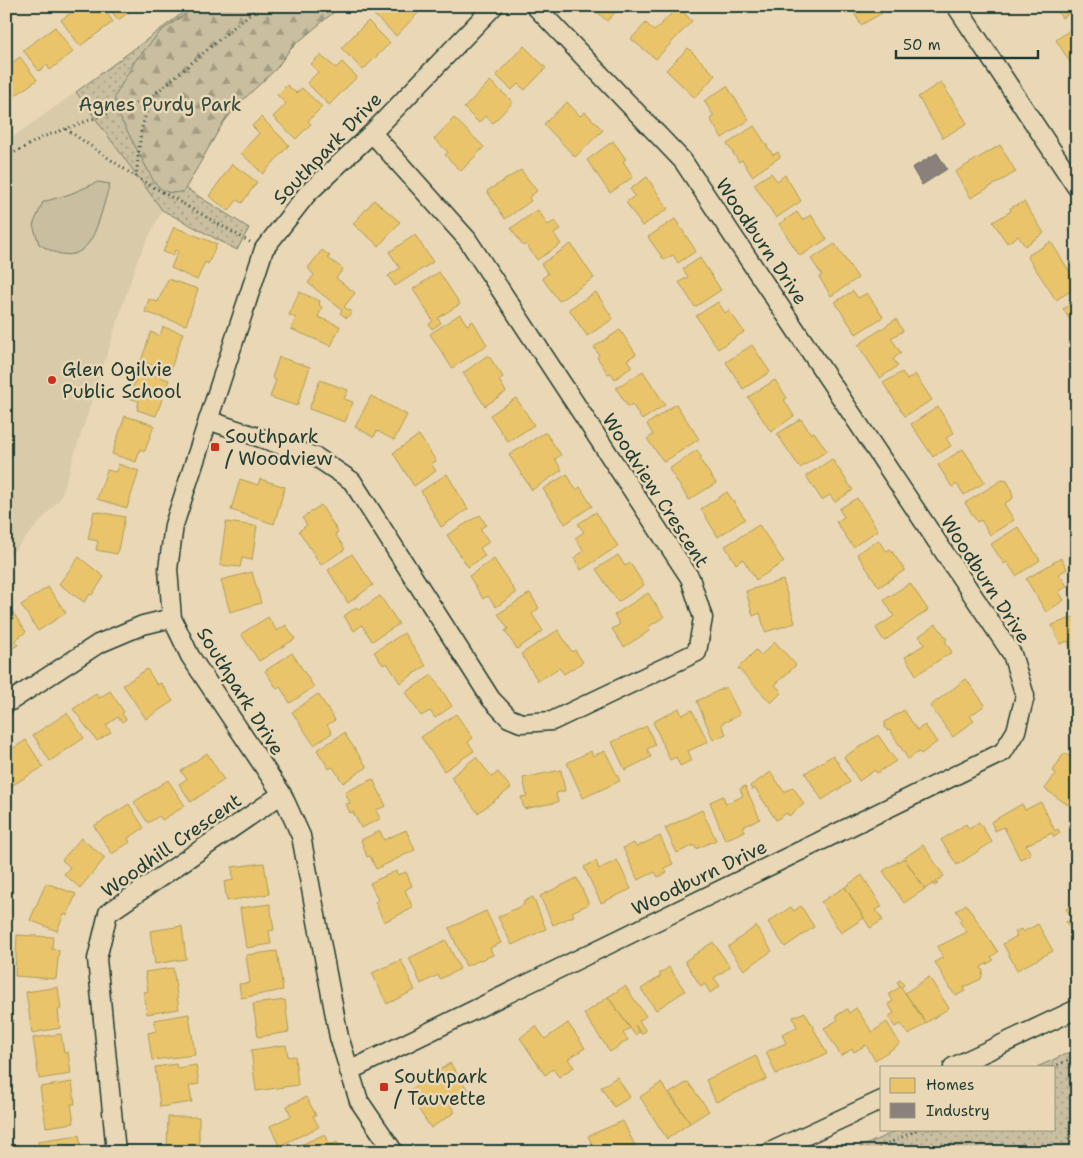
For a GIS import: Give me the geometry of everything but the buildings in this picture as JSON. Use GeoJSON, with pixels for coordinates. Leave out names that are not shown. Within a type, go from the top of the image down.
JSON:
{"type":"FeatureCollection","features":[{"type":"Feature","properties":{"kind":"street","name":"Southpark Drive"},"geometry":{"type":"LineString","coordinates":[[394,1152],[359,1101],[339,1037],[301,836],[282,794],[190,656],[172,618],[168,569],[174,525],[264,249],[307,194],[372,133],[494,6]]}},
{"type":"Feature","properties":{"kind":"street","name":"Woodburn Drive"},"geometry":{"type":"LineString","coordinates":[[349,1070],[1003,752],[1016,731],[1025,696],[1012,654],[683,161],[535,6]]}},
{"type":"Feature","properties":{"kind":"street"},"geometry":{"type":"LineString","coordinates":[[956,6],[1077,188]]}},
{"type":"Feature","properties":{"kind":"street","name":"Woodview Crescent"},"geometry":{"type":"LineString","coordinates":[[208,420],[316,457],[352,481],[491,699],[509,718],[521,723],[552,721],[697,652],[704,618],[690,578],[467,239],[372,133]]}},
{"type":"Feature","properties":{"kind":"street"},"geometry":{"type":"LineString","coordinates":[[6,704],[98,644],[143,625],[172,618]]}},
{"type":"Feature","properties":{"kind":"street","name":"Woodhill Crescent"},"geometry":{"type":"LineString","coordinates":[[116,1152],[97,959],[108,913],[282,794]]}},
{"type":"Feature","properties":{"kind":"street"},"geometry":{"type":"LineString","coordinates":[[955,1066],[1077,1009]]}},
{"type":"Feature","properties":{"kind":"street"},"geometry":{"type":"LineString","coordinates":[[770,1152],[880,1101]]}},
{"type":"Feature","properties":{"kind":"path"},"geometry":{"type":"LineString","coordinates":[[6,158],[43,137],[150,98],[260,6]]}},
{"type":"Feature","properties":{"kind":"path"},"geometry":{"type":"LineString","coordinates":[[136,177],[141,131],[150,98]]}},
{"type":"Feature","properties":{"kind":"path"},"geometry":{"type":"LineString","coordinates":[[65,128],[136,177],[264,249]]}},
{"type":"Feature","properties":{"kind":"path"},"geometry":{"type":"LineString","coordinates":[[1055,1066],[1077,1056]]}},
{"type":"Feature","properties":{"kind":"path"},"geometry":{"type":"LineString","coordinates":[[870,1152],[917,1130]]}},
{"type":"Feature","properties":{"kind":"shaded area","name":"Glen Ogilvie Public School"},"geometry":{"type":"Polygon","coordinates":[[[76,92],[162,210],[137,261],[60,499],[6,560],[6,142],[76,92]]]}},
{"type":"Feature","properties":{"kind":"green space","name":"Agnes Purdy Park"},"geometry":{"type":"Polygon","coordinates":[[[192,6],[333,6],[245,96],[176,182],[249,228],[237,250],[162,210],[76,92],[192,6]]]}},
{"type":"Feature","properties":{"kind":"green space","name":"Agnes Purdy Park"},"geometry":{"type":"Polygon","coordinates":[[[197,6],[341,6],[291,48],[276,69],[228,114],[184,191],[166,192],[153,180],[115,108],[115,96],[135,61],[161,31],[197,6]]]}},
{"type":"Feature","properties":{"kind":"green space"},"geometry":{"type":"Polygon","coordinates":[[[98,182],[110,184],[101,215],[90,241],[81,250],[71,254],[57,253],[39,244],[33,225],[43,202],[70,194],[98,182]]]}},
{"type":"Feature","properties":{"kind":"green space"},"geometry":{"type":"Polygon","coordinates":[[[1077,1049],[1077,1152],[850,1152],[898,1130],[1056,1130],[1056,1066],[1039,1066],[1077,1049]]]}},
{"type":"Feature","properties":{"kind":"place","name":"Glen Ogilvie Public School"},"geometry":{"type":"Point","coordinates":[52,380]}},
{"type":"Feature","properties":{"kind":"place","name":"Southpark / Woodview"},"geometry":{"type":"Point","coordinates":[215,447]}},
{"type":"Feature","properties":{"kind":"place","name":"Southpark / Tauvette"},"geometry":{"type":"Point","coordinates":[384,1087]}}]}
